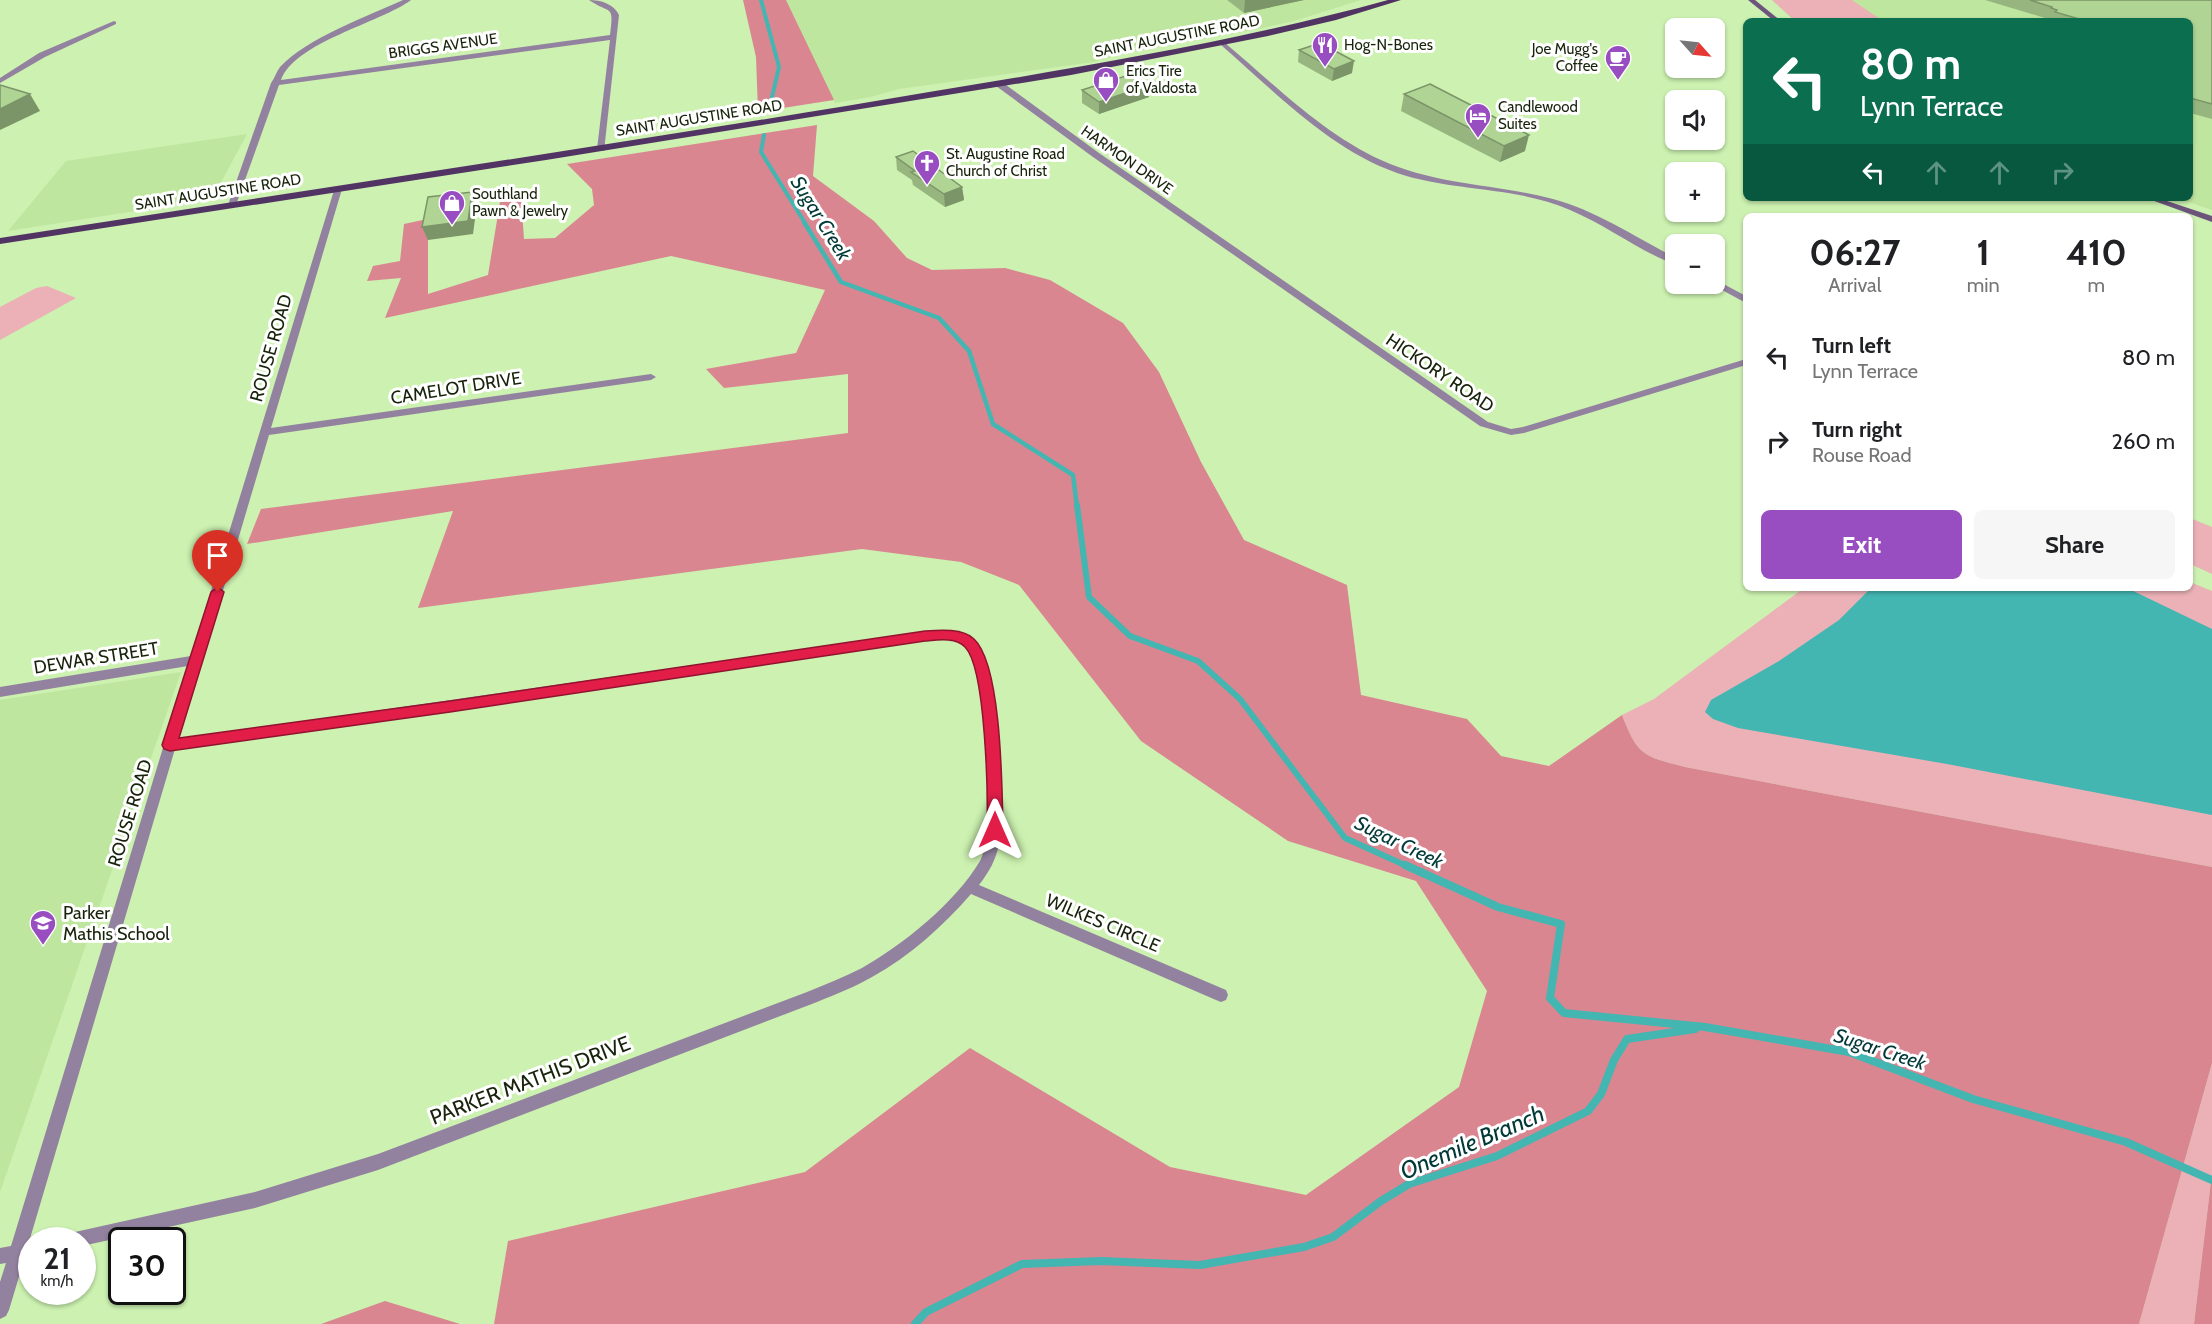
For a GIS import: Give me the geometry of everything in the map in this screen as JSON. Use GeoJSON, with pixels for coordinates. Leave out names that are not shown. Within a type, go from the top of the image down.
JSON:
{"type":"FeatureCollection","features":[{"type":"Feature","properties":{"kind":"main road","name":"SAINT AUGUSTINE ROAD"},"geometry":{"type":"LineString","coordinates":[[0,241],[999,84],[1223,44],[1300,27],[1397,0]]}},
{"type":"Feature","properties":{"kind":"street"},"geometry":{"type":"LineString","coordinates":[[232,205],[281,70],[297,56],[408,0]]}},
{"type":"Feature","properties":{"kind":"street"},"geometry":{"type":"LineString","coordinates":[[592,0],[613,9],[616,15],[601,148]]}},
{"type":"Feature","properties":{"kind":"street"},"geometry":{"type":"LineString","coordinates":[[1751,0],[1774,18]]}},
{"type":"Feature","properties":{"kind":"street"},"geometry":{"type":"LineString","coordinates":[[0,81],[42,55],[114,23]]}},
{"type":"Feature","properties":{"kind":"street","name":"BRIGGS AVENUE"},"geometry":{"type":"LineString","coordinates":[[275,83],[614,37]]}},
{"type":"Feature","properties":{"kind":"street"},"geometry":{"type":"LineString","coordinates":[[1223,44],[1348,145],[1382,164],[1437,180],[1531,194],[1556,201],[1665,256]]}},
{"type":"Feature","properties":{"kind":"street","name":"HARMON DRIVE"},"geometry":{"type":"LineString","coordinates":[[999,84],[1096,155],[1241,255]]}},
{"type":"Feature","properties":{"kind":"street","name":"ROUSE ROAD"},"geometry":{"type":"LineString","coordinates":[[0,1310],[338,189]]}},
{"type":"Feature","properties":{"kind":"street"},"geometry":{"type":"LineString","coordinates":[[2159,201],[2212,219]]}},
{"type":"Feature","properties":{"kind":"street","name":"HICKORY ROAD"},"geometry":{"type":"LineString","coordinates":[[1241,255],[1484,424],[1499,430],[1511,432],[1524,430],[1743,363]]}},
{"type":"Feature","properties":{"kind":"street"},"geometry":{"type":"LineString","coordinates":[[1725,288],[1743,298]]}},
{"type":"Feature","properties":{"kind":"street","name":"CAMELOT DRIVE"},"geometry":{"type":"LineString","coordinates":[[266,432],[651,377]]}},
{"type":"Feature","properties":{"kind":"street","name":"PARKER MATHIS DRIVE"},"geometry":{"type":"LineString","coordinates":[[96,1235],[255,1200],[378,1162],[812,997],[872,969],[919,937],[969,887],[989,858],[995,830],[995,766],[986,691],[977,652],[967,640],[946,635],[925,636],[170,745]]}},
{"type":"Feature","properties":{"kind":"street","name":"DEWAR STREET"},"geometry":{"type":"LineString","coordinates":[[0,692],[197,660]]}},
{"type":"Feature","properties":{"kind":"street","name":"WILKES CIRCLE"},"geometry":{"type":"LineString","coordinates":[[969,887],[1221,995]]}},
{"type":"Feature","properties":{"kind":"shaded area"},"geometry":{"type":"Polygon","coordinates":[[[743,0],[786,0],[834,100],[758,112],[756,57],[743,0]]]}},
{"type":"Feature","properties":{"kind":"shaded area"},"geometry":{"type":"Polygon","coordinates":[[[786,0],[1361,0],[1294,21],[1117,55],[1094,62],[899,89],[871,97],[835,103],[786,0]]]}},
{"type":"Feature","properties":{"kind":"shaded area"},"geometry":{"type":"Polygon","coordinates":[[[1772,0],[2212,0],[2212,210],[2186,201],[2193,201],[2193,18],[1792,18],[1772,0]]]}},
{"type":"Feature","properties":{"kind":"shaded area"},"geometry":{"type":"Polygon","coordinates":[[[1772,0],[1852,0],[1879,18],[1792,18],[1772,0]]]}},
{"type":"Feature","properties":{"kind":"shaded area"},"geometry":{"type":"Polygon","coordinates":[[[817,125],[813,176],[874,221],[907,258],[932,270],[1005,268],[1050,280],[1123,323],[1159,372],[1201,462],[1244,540],[1347,585],[1361,695],[1467,719],[1501,756],[1549,766],[1622,715],[1633,739],[1644,753],[1685,767],[2212,867],[2212,1063],[2139,1324],[494,1324],[508,1241],[805,1172],[970,1048],[1170,1167],[1306,1195],[1459,1087],[1487,991],[1416,881],[1288,841],[1141,741],[1019,585],[961,562],[862,549],[418,608],[453,511],[247,544],[261,509],[848,433],[848,374],[724,388],[706,369],[796,353],[825,290],[671,256],[385,318],[401,278],[367,281],[373,266],[400,261],[404,224],[432,218],[428,240],[428,294],[488,275],[500,202],[521,198],[524,239],[555,238],[594,205],[592,189],[567,164],[817,125]]]}},
{"type":"Feature","properties":{"kind":"shaded area"},"geometry":{"type":"Polygon","coordinates":[[[247,134],[212,199],[8,231],[66,161],[247,134]]]}},
{"type":"Feature","properties":{"kind":"shaded area"},"geometry":{"type":"Polygon","coordinates":[[[47,286],[76,298],[0,340],[0,307],[36,288],[47,286]]]}},
{"type":"Feature","properties":{"kind":"shaded area"},"geometry":{"type":"Polygon","coordinates":[[[2193,519],[2212,527],[2212,574],[2193,565],[2193,519]]]}},
{"type":"Feature","properties":{"kind":"shaded area"},"geometry":{"type":"Polygon","coordinates":[[[2193,583],[2212,591],[2212,867],[1685,767],[1660,760],[1644,753],[1638,747],[1622,715],[1654,699],[1800,591],[2193,591],[2193,583]]]}},
{"type":"Feature","properties":{"kind":"shaded area","name":"Parker Mathis School"},"geometry":{"type":"Polygon","coordinates":[[[181,672],[0,1192],[0,700],[181,672]]]}},
{"type":"Feature","properties":{"kind":"shaded area"},"geometry":{"type":"Polygon","coordinates":[[[2212,1063],[2212,1173],[2194,1324],[2139,1324],[2212,1063]]]}},
{"type":"Feature","properties":{"kind":"shaded area"},"geometry":{"type":"Polygon","coordinates":[[[2212,1173],[2212,1324],[2194,1324],[2212,1173]]]}},
{"type":"Feature","properties":{"kind":"shaded area"},"geometry":{"type":"Polygon","coordinates":[[[385,1301],[460,1324],[321,1324],[385,1301]]]}},
{"type":"Feature","properties":{"kind":"water"},"geometry":{"type":"Polygon","coordinates":[[[1868,591],[2133,591],[2212,629],[2212,815],[1947,764],[1738,728],[1713,719],[1705,712],[1711,700],[1779,661],[1839,620],[1868,591]]]}},
{"type":"Feature","properties":{"kind":"building"},"geometry":{"type":"Polygon","coordinates":[[[2030,0],[2212,0],[2212,104],[2193,99],[2193,18],[2076,18],[2055,12],[2057,10],[2030,0]]]}},
{"type":"Feature","properties":{"kind":"building"},"geometry":{"type":"Polygon","coordinates":[[[1320,43],[1354,61],[1334,69],[1299,50],[1320,43]]]}},
{"type":"Feature","properties":{"kind":"building"},"geometry":{"type":"Polygon","coordinates":[[[1132,74],[1149,85],[1099,102],[1082,90],[1132,74]]]}},
{"type":"Feature","properties":{"kind":"building"},"geometry":{"type":"Polygon","coordinates":[[[1430,84],[1529,135],[1504,146],[1404,94],[1430,84]]]}},
{"type":"Feature","properties":{"kind":"building"},"geometry":{"type":"Polygon","coordinates":[[[0,85],[30,94],[0,109],[0,85]]]}},
{"type":"Feature","properties":{"kind":"building"},"geometry":{"type":"Polygon","coordinates":[[[913,151],[962,187],[944,194],[911,172],[915,171],[896,157],[913,151]]]}},
{"type":"Feature","properties":{"kind":"building"},"geometry":{"type":"Polygon","coordinates":[[[472,192],[468,221],[422,227],[428,197],[472,192]]]}},
{"type":"Feature","properties":{"kind":"waterway","name":"Sugar Creek"},"geometry":{"type":"LineString","coordinates":[[761,0],[779,67],[769,110]]}},
{"type":"Feature","properties":{"kind":"waterway","name":"Sugar Creek"},"geometry":{"type":"LineString","coordinates":[[764,135],[761,152],[805,223]]}},
{"type":"Feature","properties":{"kind":"waterway","name":"Sugar Creek"},"geometry":{"type":"LineString","coordinates":[[804,222],[841,282],[939,318],[969,351],[993,424],[1073,475],[1077,507]]}},
{"type":"Feature","properties":{"kind":"waterway","name":"Sugar Creek"},"geometry":{"type":"LineString","coordinates":[[1077,505],[1089,597],[1130,636],[1198,661],[1240,699],[1345,838],[1409,867]]}},
{"type":"Feature","properties":{"kind":"waterway","name":"Sugar Creek"},"geometry":{"type":"LineString","coordinates":[[1405,865],[1498,907],[1561,924],[1550,998],[1564,1013],[1705,1027],[1849,1052],[1973,1099],[2126,1142],[2212,1180]]}},
{"type":"Feature","properties":{"kind":"waterway","name":"Onemile Branch"},"geometry":{"type":"LineString","coordinates":[[915,1324],[926,1312],[1022,1264],[1101,1261],[1200,1265],[1304,1247],[1333,1237],[1381,1201],[1409,1184],[1497,1156],[1588,1111],[1601,1094],[1614,1060],[1627,1039],[1695,1029]]}},
{"type":"Feature","properties":{"kind":"place","name":"Hog-N-Bones"},"geometry":{"type":"Point","coordinates":[1325,68]}},
{"type":"Feature","properties":{"kind":"place","name":"Joe Mugg's Coffee"},"geometry":{"type":"Point","coordinates":[1618,81]}},
{"type":"Feature","properties":{"kind":"place","name":"Erics Tire of Valdosta"},"geometry":{"type":"Point","coordinates":[1106,103]}},
{"type":"Feature","properties":{"kind":"place","name":"Candlewood Suites"},"geometry":{"type":"Point","coordinates":[1478,139]}},
{"type":"Feature","properties":{"kind":"place","name":"St. Augustine Road Church of Christ"},"geometry":{"type":"Point","coordinates":[927,186]}},
{"type":"Feature","properties":{"kind":"place","name":"Southland Pawn & Jewelry"},"geometry":{"type":"Point","coordinates":[452,226]}},
{"type":"Feature","properties":{"kind":"place","name":"Parker Mathis School"},"geometry":{"type":"Point","coordinates":[43,946]}},
{"type":"Feature","properties":{"kind":"route"},"geometry":{"type":"LineString","coordinates":[[218,592],[170,745],[925,636],[946,635],[967,640],[977,652],[986,691],[995,766],[995,830]]}}]}
